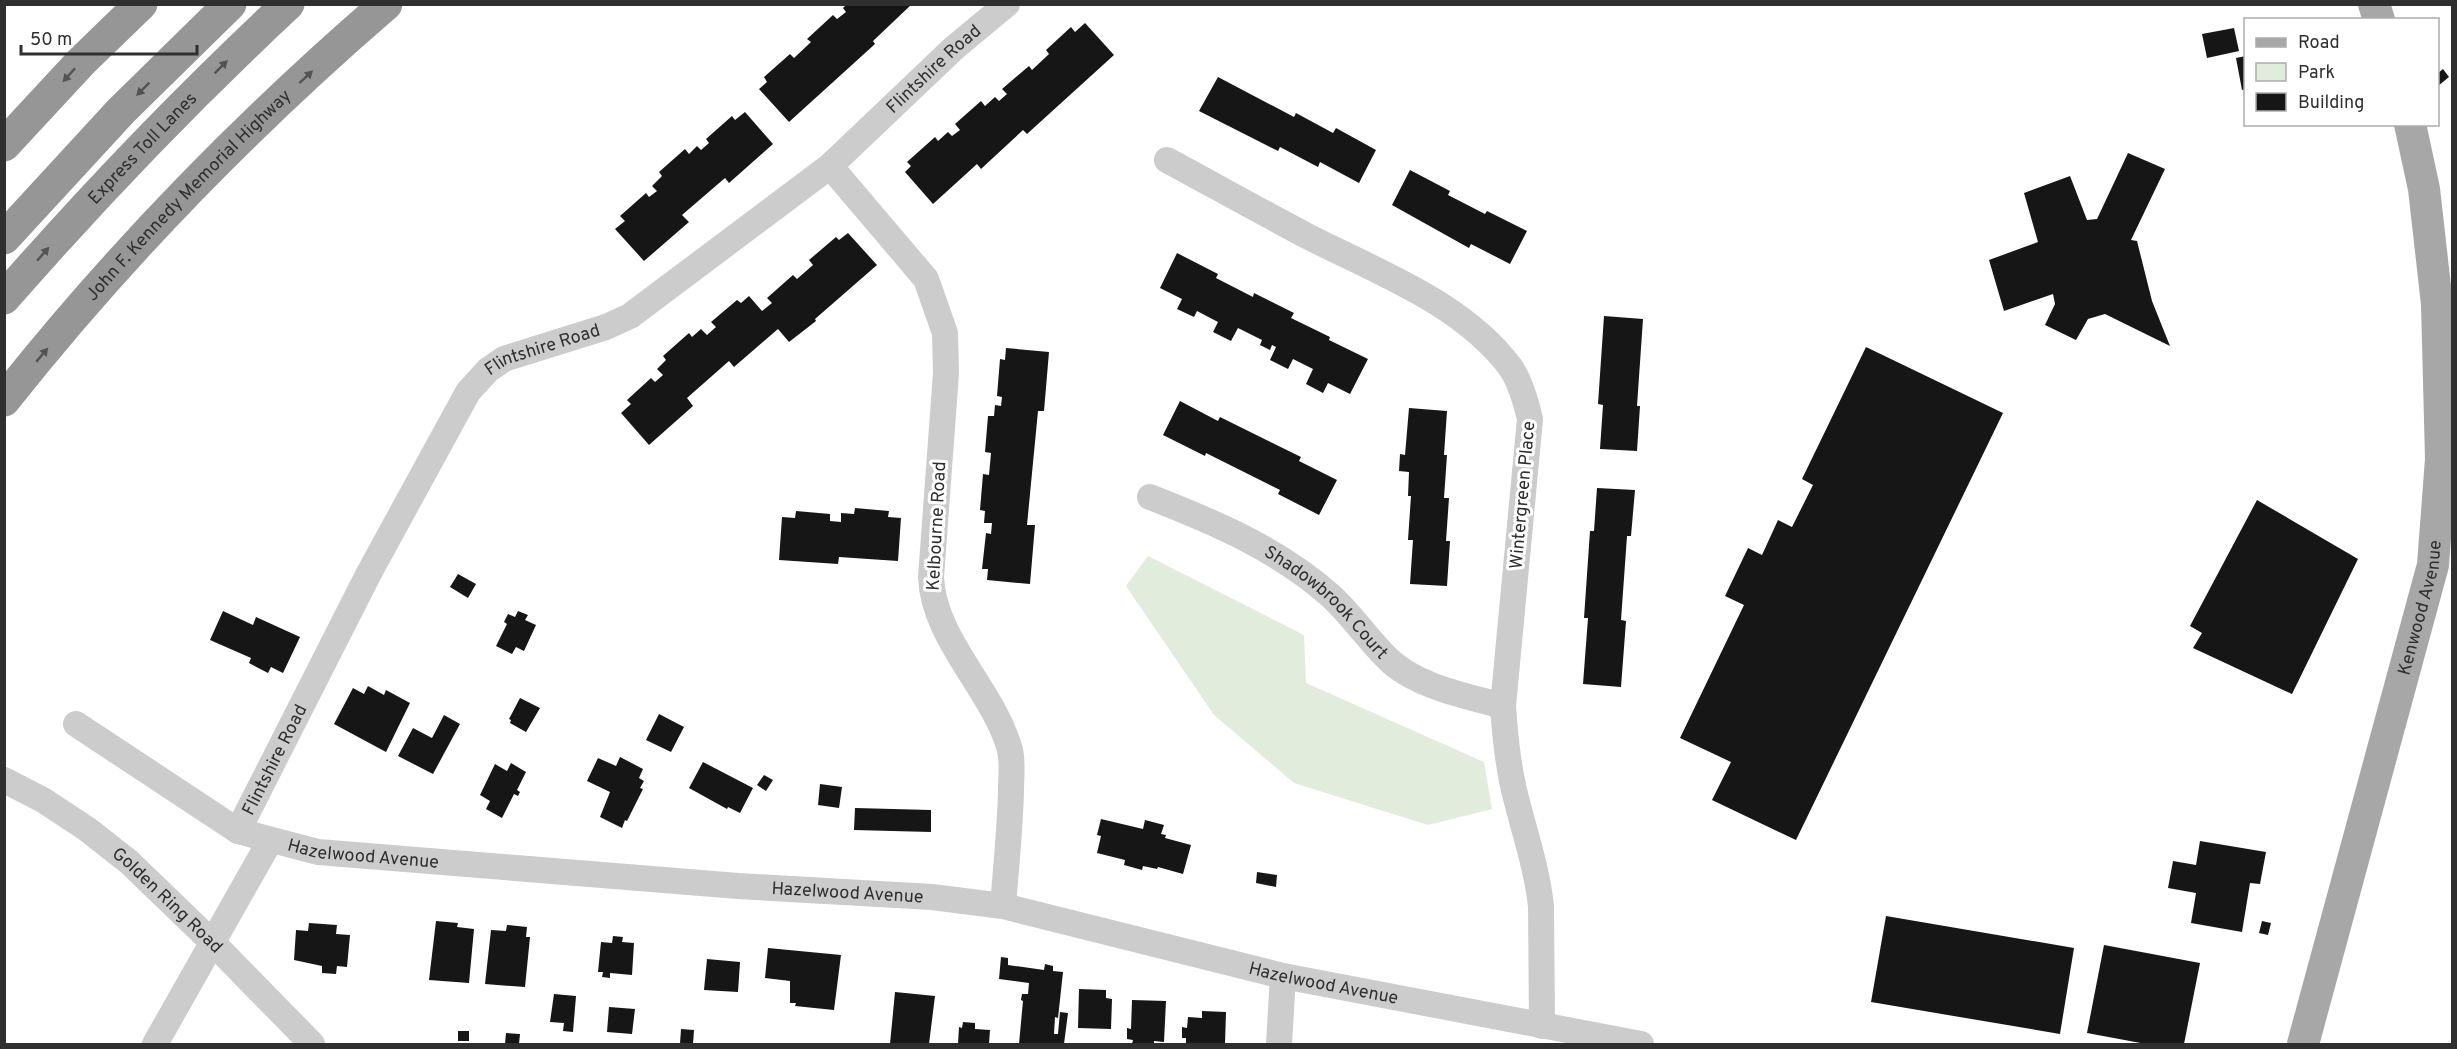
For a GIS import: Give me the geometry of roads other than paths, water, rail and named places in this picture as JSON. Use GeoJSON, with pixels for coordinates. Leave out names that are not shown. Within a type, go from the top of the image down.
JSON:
{"type":"FeatureCollection","features":[{"type":"Feature","properties":{"kind":"highway"},"geometry":{"type":"LineString","coordinates":[[4,145],[81,62],[141,4]]}},
{"type":"Feature","properties":{"kind":"highway"},"geometry":{"type":"LineString","coordinates":[[4,238],[122,111],[230,4]]}},
{"type":"Feature","properties":{"kind":"highway","name":"Express Toll Lanes"},"geometry":{"type":"LineString","coordinates":[[4,298],[146,142],[288,4]]}},
{"type":"Feature","properties":{"kind":"highway","name":"John F. Kennedy Memorial Highway"},"geometry":{"type":"LineString","coordinates":[[4,400],[100,286],[215,163],[386,4]]}},
{"type":"Feature","properties":{"kind":"main road","name":"Kenwood Avenue"},"geometry":{"type":"LineString","coordinates":[[2303,1044],[2443,566],[2437,304],[2424,189],[2410,126]]}},
{"type":"Feature","properties":{"kind":"street","name":"Flintshire Road"},"geometry":{"type":"LineString","coordinates":[[238,831],[369,573],[468,392],[488,370],[504,359],[606,327],[630,316],[830,166],[954,48],[1007,4]]}},
{"type":"Feature","properties":{"kind":"street","name":"Wintergreen Place"},"geometry":{"type":"LineString","coordinates":[[1167,160],[1413,289],[1454,315],[1490,344],[1512,370],[1522,391],[1530,419],[1503,706],[1506,746],[1515,796],[1539,887],[1542,1026]]}},
{"type":"Feature","properties":{"kind":"street","name":"Kelbourne Road"},"geometry":{"type":"LineString","coordinates":[[830,166],[926,279],[945,333],[946,373],[931,593],[939,614],[991,709],[1011,752],[1010,816],[1004,906]]}},
{"type":"Feature","properties":{"kind":"street","name":"Shadowbrook Court"},"geometry":{"type":"LineString","coordinates":[[1150,497],[1202,517],[1275,555],[1332,598],[1388,660],[1403,670],[1426,683],[1503,706]]}},
{"type":"Feature","properties":{"kind":"street","name":"Hazelwood Avenue"},"geometry":{"type":"LineString","coordinates":[[76,724],[238,831],[318,852],[738,886],[932,897],[1004,906],[1283,976],[1641,1044]]}},
{"type":"Feature","properties":{"kind":"street","name":"Golden Ring Road"},"geometry":{"type":"LineString","coordinates":[[4,780],[43,800],[87,829],[129,862],[213,943],[312,1044]]}},
{"type":"Feature","properties":{"kind":"street"},"geometry":{"type":"LineString","coordinates":[[155,1044],[270,841]]}},
{"type":"Feature","properties":{"kind":"street"},"geometry":{"type":"LineString","coordinates":[[1279,1044],[1283,976]]}}]}
